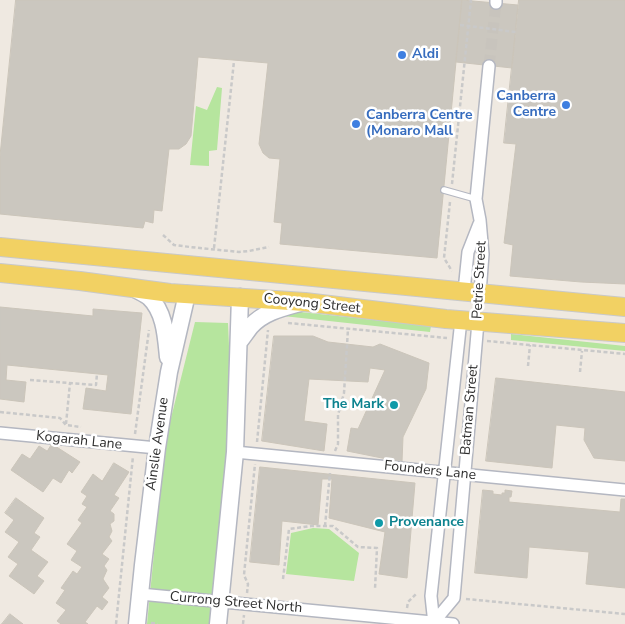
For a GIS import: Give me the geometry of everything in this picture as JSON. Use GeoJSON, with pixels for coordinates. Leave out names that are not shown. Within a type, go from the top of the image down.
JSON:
{"type":"FeatureCollection","features":[{"type":"Feature","properties":{"kind":"main road","name":"Cooyong Street"},"geometry":{"type":"LineString","coordinates":[[0,247],[625,307]]}},
{"type":"Feature","properties":{"kind":"main road","name":"Ainslie Avenue"},"geometry":{"type":"LineString","coordinates":[[137,624],[157,448],[169,372],[187,294],[190,265]]}},
{"type":"Feature","properties":{"kind":"main road"},"geometry":{"type":"LineString","coordinates":[[218,624],[235,452],[240,297],[239,270]]}},
{"type":"Feature","properties":{"kind":"main road","name":"Cooyong Street"},"geometry":{"type":"LineString","coordinates":[[0,273],[187,294],[305,302],[470,321],[625,333]]}},
{"type":"Feature","properties":{"kind":"main road"},"geometry":{"type":"LineString","coordinates":[[135,289],[149,298],[158,310],[166,340],[169,372]]}},
{"type":"Feature","properties":{"kind":"main road","name":"Petrie Street"},"geometry":{"type":"LineString","coordinates":[[470,321],[472,292]]}},
{"type":"Feature","properties":{"kind":"main road"},"geometry":{"type":"LineString","coordinates":[[239,342],[251,326],[264,316],[273,311],[305,302]]}},
{"type":"Feature","properties":{"kind":"street","name":"Petrie Street"},"geometry":{"type":"LineString","coordinates":[[472,292],[468,252],[480,220],[476,199],[489,66]]}},
{"type":"Feature","properties":{"kind":"street","name":"Petrie Street"},"geometry":{"type":"LineString","coordinates":[[459,339],[470,321]]}},
{"type":"Feature","properties":{"kind":"street","name":"Petrie Street"},"geometry":{"type":"LineString","coordinates":[[470,321],[476,340]]}},
{"type":"Feature","properties":{"kind":"street","name":"Batman Street"},"geometry":{"type":"LineString","coordinates":[[434,623],[431,596],[459,339]]}},
{"type":"Feature","properties":{"kind":"street","name":"Batman Street"},"geometry":{"type":"LineString","coordinates":[[458,598],[464,474],[476,340]]}},
{"type":"Feature","properties":{"kind":"street","name":"Kogarah Lane"},"geometry":{"type":"LineString","coordinates":[[0,433],[157,448]]}},
{"type":"Feature","properties":{"kind":"street","name":"Founders Lane"},"geometry":{"type":"LineString","coordinates":[[235,452],[625,490]]}},
{"type":"Feature","properties":{"kind":"street","name":"Currong Street North"},"geometry":{"type":"LineString","coordinates":[[140,594],[452,624]]}},
{"type":"Feature","properties":{"kind":"street"},"geometry":{"type":"LineString","coordinates":[[434,623],[458,598]]}},
{"type":"Feature","properties":{"kind":"lane"},"geometry":{"type":"LineString","coordinates":[[444,190],[476,199]]}},
{"type":"Feature","properties":{"kind":"path"},"geometry":{"type":"LineString","coordinates":[[452,271],[444,258],[472,0]]}},
{"type":"Feature","properties":{"kind":"path"},"geometry":{"type":"LineString","coordinates":[[460,25],[516,32]]}},
{"type":"Feature","properties":{"kind":"path"},"geometry":{"type":"LineString","coordinates":[[214,248],[234,61]]}},
{"type":"Feature","properties":{"kind":"path"},"geometry":{"type":"LineString","coordinates":[[163,235],[174,245],[239,252],[270,247]]}},
{"type":"Feature","properties":{"kind":"path"},"geometry":{"type":"LineString","coordinates":[[279,322],[444,338]]}},
{"type":"Feature","properties":{"kind":"path"},"geometry":{"type":"LineString","coordinates":[[116,624],[134,446],[150,324]]}},
{"type":"Feature","properties":{"kind":"path"},"geometry":{"type":"LineString","coordinates":[[325,526],[332,461],[338,444],[338,415],[344,394],[348,329]]}},
{"type":"Feature","properties":{"kind":"path"},"geometry":{"type":"LineString","coordinates":[[495,342],[625,354]]}},
{"type":"Feature","properties":{"kind":"path"},"geometry":{"type":"LineString","coordinates":[[528,366],[530,345]]}},
{"type":"Feature","properties":{"kind":"path"},"geometry":{"type":"LineString","coordinates":[[580,372],[582,350]]}},
{"type":"Feature","properties":{"kind":"path"},"geometry":{"type":"LineString","coordinates":[[30,380],[96,385],[97,374]]}},
{"type":"Feature","properties":{"kind":"path"},"geometry":{"type":"LineString","coordinates":[[66,424],[70,383]]}},
{"type":"Feature","properties":{"kind":"path"},"geometry":{"type":"LineString","coordinates":[[0,412],[60,418],[66,424],[87,427]]}},
{"type":"Feature","properties":{"kind":"path"},"geometry":{"type":"LineString","coordinates":[[283,579],[289,529],[333,526],[358,547],[377,548],[375,589]]}},
{"type":"Feature","properties":{"kind":"path"},"geometry":{"type":"LineString","coordinates":[[406,620],[408,602],[417,593]]}},
{"type":"Feature","properties":{"kind":"path"},"geometry":{"type":"LineString","coordinates":[[458,598],[625,614]]}},
{"type":"Feature","properties":{"kind":"green space"},"geometry":{"type":"Polygon","coordinates":[[[217,87],[222,88],[217,150],[209,151],[209,166],[190,165],[196,106],[207,110],[217,87]]]}},
{"type":"Feature","properties":{"kind":"green space"},"geometry":{"type":"Polygon","coordinates":[[[291,311],[431,326],[430,332],[283,316],[291,311]]]}},
{"type":"Feature","properties":{"kind":"green space"},"geometry":{"type":"Polygon","coordinates":[[[195,322],[228,323],[232,415],[211,624],[147,624],[165,442],[195,322]]]}},
{"type":"Feature","properties":{"kind":"green space"},"geometry":{"type":"Polygon","coordinates":[[[511,334],[625,346],[625,351],[511,340],[511,334]]]}},
{"type":"Feature","properties":{"kind":"green space"},"geometry":{"type":"Polygon","coordinates":[[[313,528],[329,529],[359,553],[354,581],[286,574],[291,533],[313,528]]]}},
{"type":"Feature","properties":{"kind":"building","name":"Canberra Centre (Monaro Mall"},"geometry":{"type":"Polygon","coordinates":[[[16,0],[462,0],[437,258],[280,244],[282,223],[274,222],[280,159],[269,158],[263,153],[259,144],[268,63],[198,57],[191,136],[186,144],[179,149],[169,149],[162,211],[154,210],[153,223],[145,221],[143,228],[0,214],[0,156],[16,0]]]}},
{"type":"Feature","properties":{"kind":"building","name":"Canberra Centre"},"geometry":{"type":"Polygon","coordinates":[[[462,0],[518,5],[512,68],[456,62],[462,0]]]}},
{"type":"Feature","properties":{"kind":"building","name":"Canberra Centre"},"geometry":{"type":"Polygon","coordinates":[[[519,0],[625,0],[625,284],[510,276],[513,245],[504,243],[516,144],[504,143],[519,0]]]}},
{"type":"Feature","properties":{"kind":"building"},"geometry":{"type":"Polygon","coordinates":[[[0,307],[93,316],[93,309],[142,313],[131,414],[83,409],[86,388],[106,391],[108,375],[7,365],[6,380],[26,382],[24,402],[0,399],[0,307]]]}},
{"type":"Feature","properties":{"kind":"building","name":"The Mark"},"geometry":{"type":"Polygon","coordinates":[[[274,336],[313,336],[328,342],[373,347],[380,344],[429,363],[426,389],[403,437],[402,462],[347,451],[351,428],[358,429],[385,370],[370,368],[368,382],[309,379],[304,421],[327,424],[324,451],[262,441],[274,336]]]}},
{"type":"Feature","properties":{"kind":"building"},"geometry":{"type":"Polygon","coordinates":[[[496,378],[625,392],[625,461],[594,458],[584,440],[585,428],[556,425],[552,468],[486,461],[496,378]]]}},
{"type":"Feature","properties":{"kind":"building"},"geometry":{"type":"Polygon","coordinates":[[[52,444],[80,462],[72,473],[69,470],[61,483],[53,478],[43,492],[11,470],[22,454],[30,459],[39,446],[47,451],[52,444]]]}},
{"type":"Feature","properties":{"kind":"building"},"geometry":{"type":"Polygon","coordinates":[[[114,463],[129,472],[114,495],[119,498],[110,511],[114,514],[114,521],[110,524],[112,531],[109,537],[112,541],[102,554],[109,559],[104,566],[107,570],[103,579],[109,588],[102,597],[108,602],[102,610],[97,606],[85,622],[88,624],[61,624],[57,621],[66,610],[56,603],[65,590],[61,588],[73,571],[77,574],[82,567],[71,560],[77,551],[67,544],[82,523],[78,520],[87,507],[82,504],[87,496],[81,492],[93,474],[102,481],[114,463]]]}},
{"type":"Feature","properties":{"kind":"building","name":"Provenance"},"geometry":{"type":"Polygon","coordinates":[[[260,467],[415,483],[407,578],[379,574],[385,532],[329,518],[332,479],[322,479],[318,525],[282,521],[279,565],[250,562],[260,467]]]}},
{"type":"Feature","properties":{"kind":"building"},"geometry":{"type":"Polygon","coordinates":[[[483,490],[493,491],[493,494],[502,495],[502,493],[505,493],[505,490],[512,491],[509,502],[620,512],[621,499],[625,499],[625,588],[586,584],[589,552],[529,547],[527,578],[475,573],[483,490]]]}},
{"type":"Feature","properties":{"kind":"building"},"geometry":{"type":"Polygon","coordinates":[[[16,498],[44,518],[34,533],[40,537],[31,550],[48,562],[37,576],[44,581],[34,594],[9,576],[18,564],[8,557],[19,542],[5,532],[14,520],[5,513],[16,498]]]}},
{"type":"Feature","properties":{"kind":"building"},"geometry":{"type":"Polygon","coordinates":[[[10,614],[23,624],[2,624],[10,614]]]}},
{"type":"Feature","properties":{"kind":"tunnel"},"geometry":{"type":"LineString","coordinates":[[489,66],[496,3]]}},
{"type":"Feature","properties":{"kind":"place","name":"Aldi"},"geometry":{"type":"Point","coordinates":[402,55]}},
{"type":"Feature","properties":{"kind":"place","name":"Canberra Centre"},"geometry":{"type":"Point","coordinates":[566,105]}},
{"type":"Feature","properties":{"kind":"place","name":"Canberra Centre (Monaro Mall"},"geometry":{"type":"Point","coordinates":[356,124]}},
{"type":"Feature","properties":{"kind":"place","name":"The Mark"},"geometry":{"type":"Point","coordinates":[394,405]}},
{"type":"Feature","properties":{"kind":"place","name":"Provenance"},"geometry":{"type":"Point","coordinates":[379,523]}}]}
